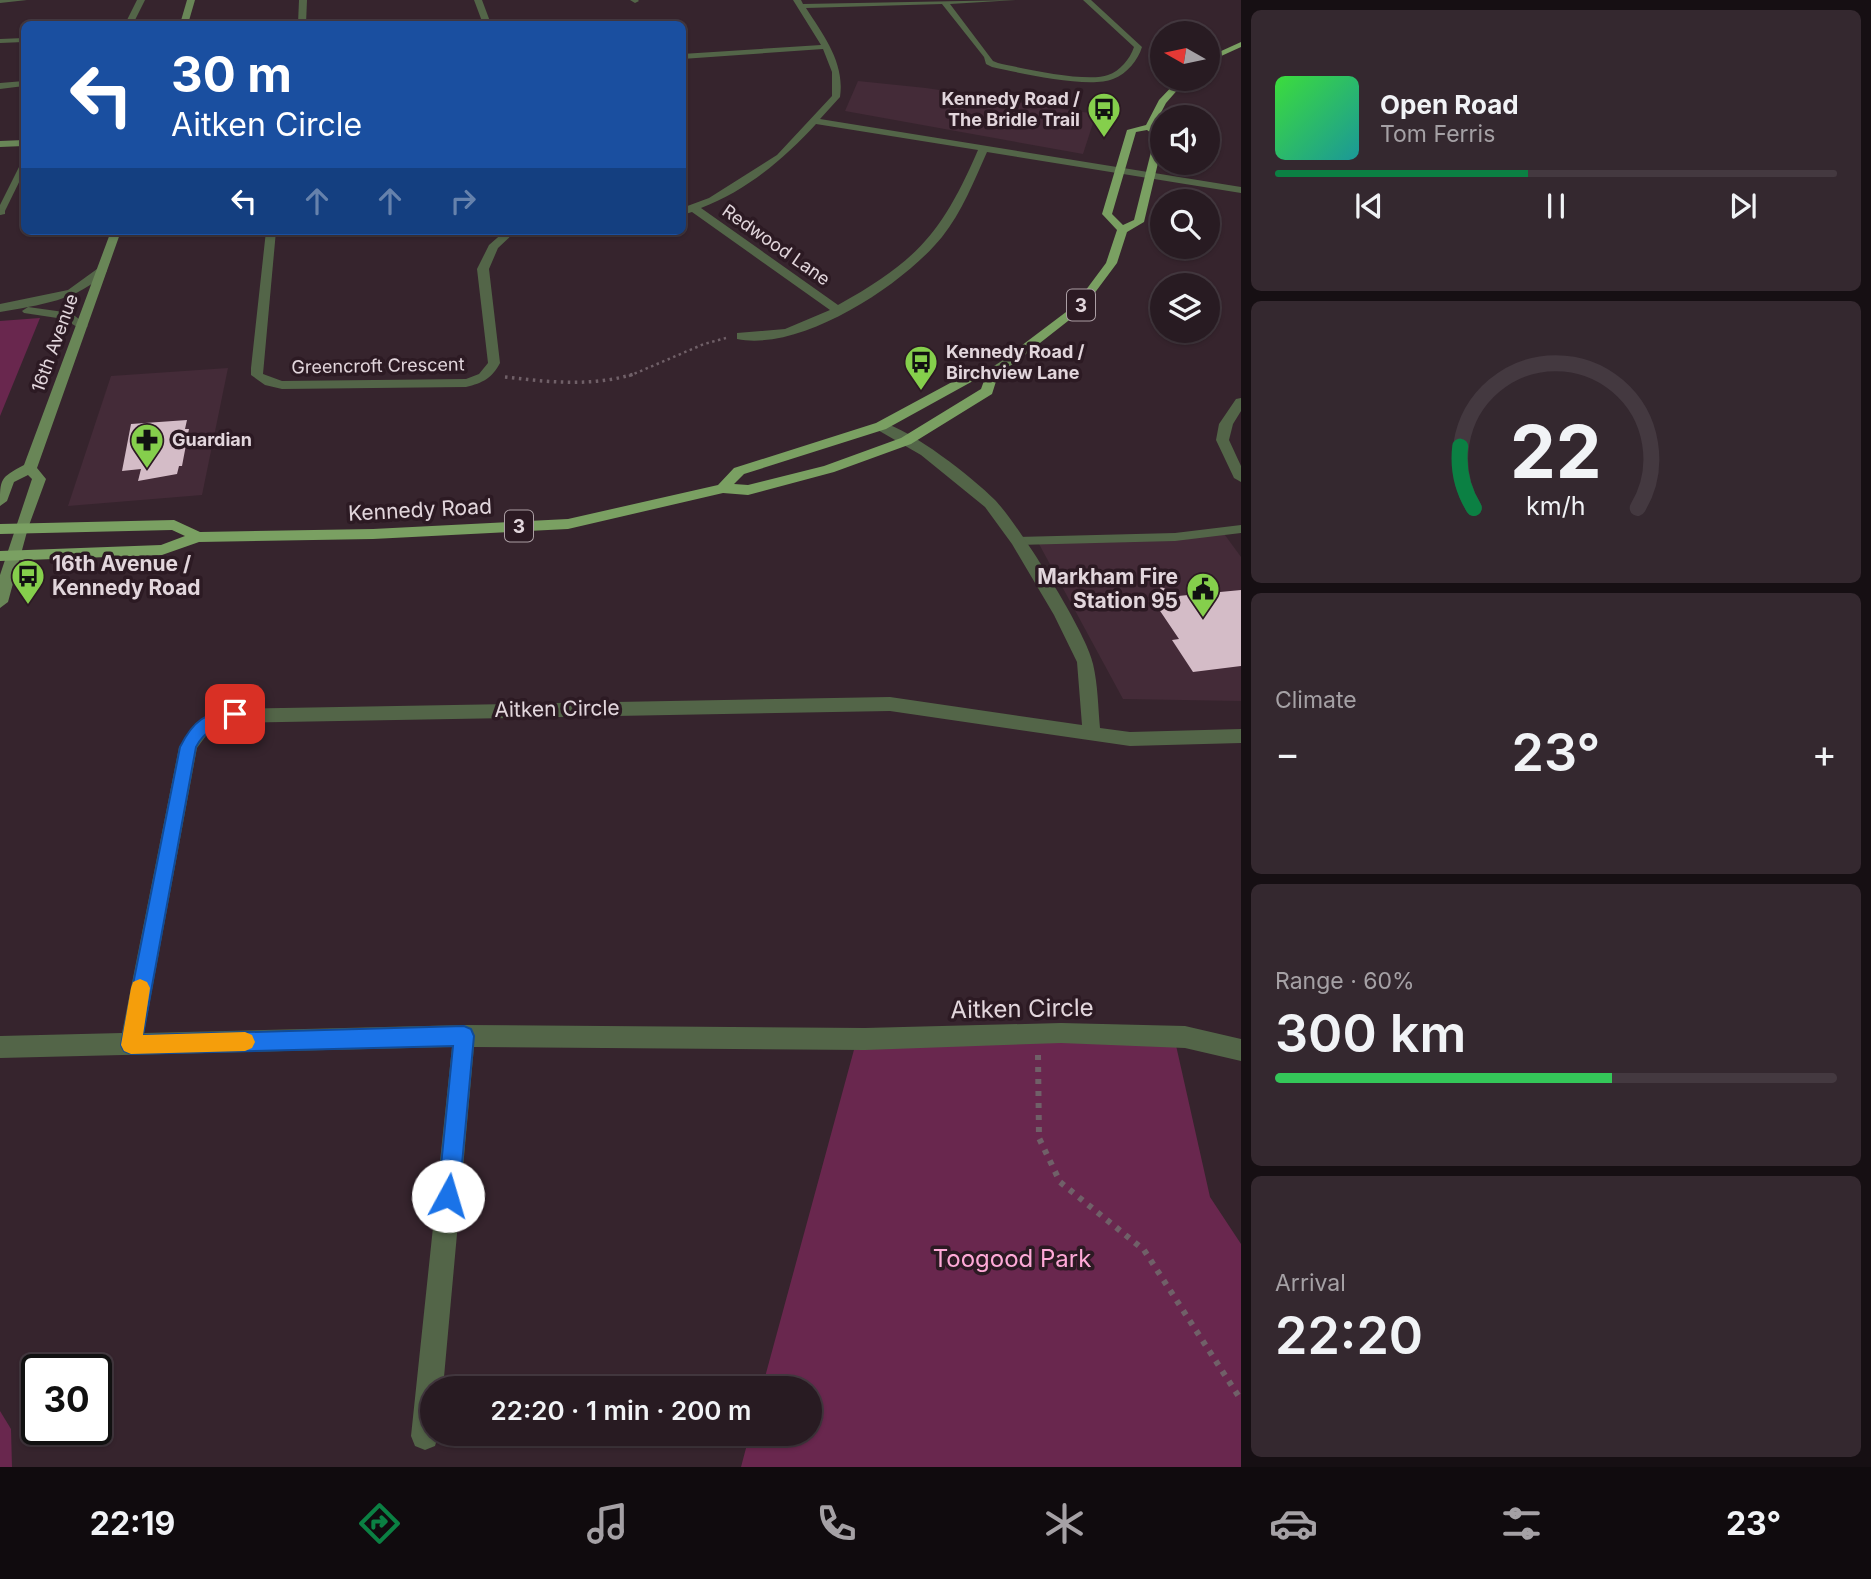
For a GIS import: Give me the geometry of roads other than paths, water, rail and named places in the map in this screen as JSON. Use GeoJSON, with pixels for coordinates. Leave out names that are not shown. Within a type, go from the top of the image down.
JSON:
{"type":"FeatureCollection","features":[{"type":"Feature","properties":{"kind":"main road"},"geometry":{"type":"LineString","coordinates":[[185,21],[191,0]]}},
{"type":"Feature","properties":{"kind":"main road"},"geometry":{"type":"LineString","coordinates":[[1220,54],[1241,44]]}},
{"type":"Feature","properties":{"kind":"main road"},"geometry":{"type":"LineString","coordinates":[[1122,230],[1107,214],[1132,130],[1149,127],[1162,102],[1172,91]]}},
{"type":"Feature","properties":{"kind":"main road"},"geometry":{"type":"LineString","coordinates":[[0,144],[21,142]]}},
{"type":"Feature","properties":{"kind":"main road","name":"Kennedy Road"},"geometry":{"type":"LineString","coordinates":[[723,488],[739,471],[881,426],[969,378],[993,372],[1013,358],[1078,308],[1111,264],[1122,230],[1139,222],[1151,175]]}},
{"type":"Feature","properties":{"kind":"main road","name":"16th Avenue"},"geometry":{"type":"LineString","coordinates":[[0,602],[7,556],[21,528],[39,479],[30,468],[114,235]]}},
{"type":"Feature","properties":{"kind":"main road","name":"Kennedy Road"},"geometry":{"type":"LineString","coordinates":[[7,556],[162,550],[198,537],[373,534],[568,524],[723,488],[748,490],[829,468],[906,441],[987,391],[993,372]]}},
{"type":"Feature","properties":{"kind":"main road"},"geometry":{"type":"LineString","coordinates":[[0,500],[8,480],[30,468]]}},
{"type":"Feature","properties":{"kind":"main road","name":"Kennedy Road"},"geometry":{"type":"LineString","coordinates":[[0,529],[174,525],[198,537]]}},
{"type":"Feature","properties":{"kind":"street"},"geometry":{"type":"LineString","coordinates":[[0,1],[23,0]]}},
{"type":"Feature","properties":{"kind":"street"},"geometry":{"type":"LineString","coordinates":[[130,21],[141,0]]}},
{"type":"Feature","properties":{"kind":"street"},"geometry":{"type":"LineString","coordinates":[[302,21],[303,0]]}},
{"type":"Feature","properties":{"kind":"street"},"geometry":{"type":"LineString","coordinates":[[478,0],[486,21]]}},
{"type":"Feature","properties":{"kind":"street"},"geometry":{"type":"LineString","coordinates":[[798,3],[1012,0]]}},
{"type":"Feature","properties":{"kind":"street"},"geometry":{"type":"LineString","coordinates":[[944,2],[988,57],[989,62],[995,65],[1076,77],[1110,78],[1135,57],[1138,47],[1087,0]]}},
{"type":"Feature","properties":{"kind":"street"},"geometry":{"type":"LineString","coordinates":[[688,210],[733,188],[779,157],[835,97],[838,88],[834,66],[798,3]]}},
{"type":"Feature","properties":{"kind":"street"},"geometry":{"type":"LineString","coordinates":[[0,41],[21,40]]}},
{"type":"Feature","properties":{"kind":"street"},"geometry":{"type":"LineString","coordinates":[[686,57],[824,47]]}},
{"type":"Feature","properties":{"kind":"street"},"geometry":{"type":"LineString","coordinates":[[0,86],[21,84]]}},
{"type":"Feature","properties":{"kind":"street"},"geometry":{"type":"LineString","coordinates":[[815,121],[1150,175]]}},
{"type":"Feature","properties":{"kind":"street","name":"Redwood Lane"},"geometry":{"type":"LineString","coordinates":[[741,336],[769,336],[795,329],[837,310],[916,259],[939,236],[967,188],[984,147]]}},
{"type":"Feature","properties":{"kind":"street"},"geometry":{"type":"LineString","coordinates":[[1151,175],[1241,190]]}},
{"type":"Feature","properties":{"kind":"street","name":"Redwood Lane"},"geometry":{"type":"LineString","coordinates":[[688,210],[837,310]]}},
{"type":"Feature","properties":{"kind":"street","name":"Greencroft Crescent"},"geometry":{"type":"LineString","coordinates":[[271,235],[257,350],[257,375],[272,384],[316,385],[466,383],[486,376],[494,363],[483,269],[493,247],[506,235]]}},
{"type":"Feature","properties":{"kind":"street"},"geometry":{"type":"LineString","coordinates":[[0,309],[72,292],[101,271]]}},
{"type":"Feature","properties":{"kind":"street"},"geometry":{"type":"LineString","coordinates":[[0,309],[51,312],[67,316],[82,326]]}},
{"type":"Feature","properties":{"kind":"street"},"geometry":{"type":"LineString","coordinates":[[1241,402],[1223,426],[1221,437],[1241,478]]}},
{"type":"Feature","properties":{"kind":"street"},"geometry":{"type":"LineString","coordinates":[[881,426],[926,452],[990,504],[1017,541],[1062,614],[1085,662],[1092,734]]}},
{"type":"Feature","properties":{"kind":"street","name":"Aitken Circle"},"geometry":{"type":"LineString","coordinates":[[131,1045],[188,747],[197,729],[219,718],[235,714],[890,704],[1129,739],[1241,736]]}},
{"type":"Feature","properties":{"kind":"street","name":"Aitken Circle"},"geometry":{"type":"LineString","coordinates":[[0,1047],[464,1036],[865,1039],[1038,1034],[1185,1037],[1241,1050]]}},
{"type":"Feature","properties":{"kind":"street"},"geometry":{"type":"LineString","coordinates":[[431,1376],[464,1036]]}},
{"type":"Feature","properties":{"kind":"lane"},"geometry":{"type":"LineString","coordinates":[[0,212],[21,171]]}},
{"type":"Feature","properties":{"kind":"lane"},"geometry":{"type":"LineString","coordinates":[[1017,541],[1175,537],[1241,529]]}},
{"type":"Feature","properties":{"kind":"place","name":"Kennedy Road / The Bridle Trail"},"geometry":{"type":"Point","coordinates":[1104,139]}},
{"type":"Feature","properties":{"kind":"place","name":"Kennedy Road / Birchview Lane"},"geometry":{"type":"Point","coordinates":[921,392]}},
{"type":"Feature","properties":{"kind":"place","name":"Guardian"},"geometry":{"type":"Point","coordinates":[147,470]}},
{"type":"Feature","properties":{"kind":"place","name":"16th Avenue / Kennedy Road"},"geometry":{"type":"Point","coordinates":[28,606]}},
{"type":"Feature","properties":{"kind":"place","name":"Markham Fire Station 95"},"geometry":{"type":"Point","coordinates":[1203,619]}},
{"type":"Feature","properties":{"kind":"park label","name":"Toogood Park"},"geometry":{"type":"Point","coordinates":[1012,1259]}}]}
